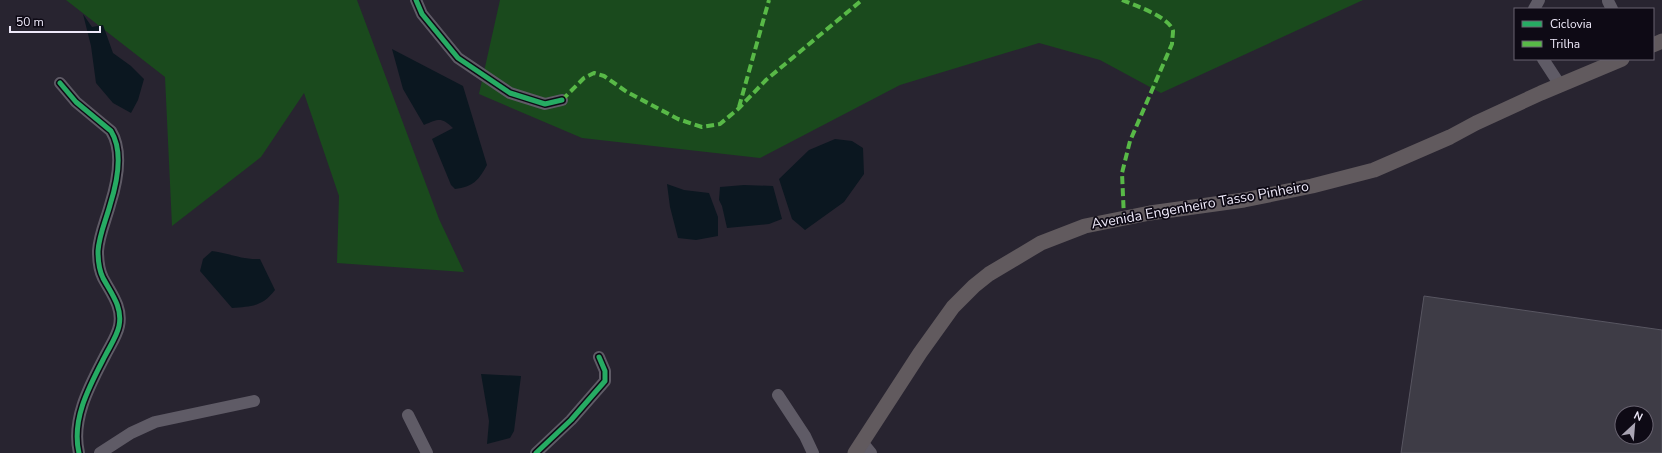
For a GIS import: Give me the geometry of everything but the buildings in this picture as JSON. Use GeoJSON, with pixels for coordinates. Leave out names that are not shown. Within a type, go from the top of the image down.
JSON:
{"type":"FeatureCollection","features":[{"type":"Feature","properties":{"kind":"main road","name":"Avenida Engenheiro Tasso Pinheiro"},"geometry":{"type":"LineString","coordinates":[[863,450],[920,353],[953,307],[974,286],[989,274],[1041,243],[1085,226],[1150,213],[1244,200],[1312,186],[1374,170],[1450,137],[1476,123],[1560,85],[1620,60]]}},
{"type":"Feature","properties":{"kind":"street"},"geometry":{"type":"LineString","coordinates":[[416,0],[422,14],[458,58],[510,92],[545,104],[562,100]]}},
{"type":"Feature","properties":{"kind":"street"},"geometry":{"type":"LineString","coordinates":[[1544,60],[1560,85]]}},
{"type":"Feature","properties":{"kind":"street"},"geometry":{"type":"LineString","coordinates":[[60,83],[76,102],[112,131],[115,137],[118,157],[110,205],[99,240],[98,252],[99,266],[102,277],[118,308],[119,326],[99,367],[78,420],[77,437],[79,453]]}},
{"type":"Feature","properties":{"kind":"street"},"geometry":{"type":"LineString","coordinates":[[536,453],[570,420],[606,381],[605,371],[599,357]]}},
{"type":"Feature","properties":{"kind":"street"},"geometry":{"type":"LineString","coordinates":[[778,395],[805,436],[813,453]]}},
{"type":"Feature","properties":{"kind":"street"},"geometry":{"type":"LineString","coordinates":[[100,453],[131,433],[155,422],[254,401]]}},
{"type":"Feature","properties":{"kind":"street"},"geometry":{"type":"LineString","coordinates":[[408,415],[428,453]]}},
{"type":"Feature","properties":{"kind":"green space"},"geometry":{"type":"Polygon","coordinates":[[[66,0],[357,0],[439,219],[464,272],[337,263],[339,196],[304,93],[261,157],[172,226],[165,77],[66,0]]]}},
{"type":"Feature","properties":{"kind":"green space"},"geometry":{"type":"Polygon","coordinates":[[[500,0],[1363,0],[1161,93],[1100,60],[1039,43],[900,85],[760,158],[582,138],[479,94],[500,0]]]}},
{"type":"Feature","properties":{"kind":"water"},"geometry":{"type":"Polygon","coordinates":[[[83,14],[92,27],[103,25],[113,53],[131,66],[144,79],[138,100],[131,113],[113,103],[96,83],[91,46],[83,14]]]}},
{"type":"Feature","properties":{"kind":"water"},"geometry":{"type":"Polygon","coordinates":[[[392,49],[463,86],[487,165],[475,182],[466,187],[455,189],[451,185],[432,139],[453,128],[446,122],[440,120],[424,125],[403,89],[392,49]]]}},
{"type":"Feature","properties":{"kind":"water"},"geometry":{"type":"Polygon","coordinates":[[[835,139],[852,141],[863,148],[864,174],[844,202],[805,230],[792,219],[779,179],[809,150],[835,139]]]}},
{"type":"Feature","properties":{"kind":"water"},"geometry":{"type":"Polygon","coordinates":[[[667,184],[684,190],[709,193],[718,217],[718,236],[696,240],[678,238],[670,207],[667,184]]]}},
{"type":"Feature","properties":{"kind":"water"},"geometry":{"type":"Polygon","coordinates":[[[744,185],[773,186],[782,219],[769,224],[727,228],[722,206],[719,200],[720,187],[744,185]]]}},
{"type":"Feature","properties":{"kind":"water"},"geometry":{"type":"Polygon","coordinates":[[[212,251],[260,259],[275,290],[266,300],[261,303],[251,306],[232,308],[200,271],[203,259],[212,251]]]}},
{"type":"Feature","properties":{"kind":"water"},"geometry":{"type":"Polygon","coordinates":[[[481,374],[521,376],[514,431],[510,438],[487,444],[489,421],[481,374]]]}},
{"type":"Feature","properties":{"kind":"marked path"},"geometry":{"type":"LineString","coordinates":[[739,107],[769,0]]}},
{"type":"Feature","properties":{"kind":"marked path"},"geometry":{"type":"LineString","coordinates":[[562,100],[584,78],[594,73],[604,76],[627,92],[678,119],[702,127],[720,124],[738,109],[766,80],[862,0]]}},
{"type":"Feature","properties":{"kind":"marked path"},"geometry":{"type":"LineString","coordinates":[[1122,0],[1159,16],[1170,26],[1173,31],[1172,44],[1130,141],[1122,173],[1124,218]]}},
{"type":"Feature","properties":{"kind":"cycle path"},"geometry":{"type":"LineString","coordinates":[[416,0],[422,14],[458,58],[510,93],[545,104],[562,100]]}},
{"type":"Feature","properties":{"kind":"cycle path"},"geometry":{"type":"LineString","coordinates":[[60,83],[76,102],[111,131],[115,139],[118,158],[115,187],[101,233],[98,251],[99,265],[102,275],[118,306],[120,319],[115,337],[93,379],[83,403],[77,440],[79,453]]}},
{"type":"Feature","properties":{"kind":"cycle path"},"geometry":{"type":"LineString","coordinates":[[536,453],[571,420],[605,381],[605,371],[599,357]]}}]}
